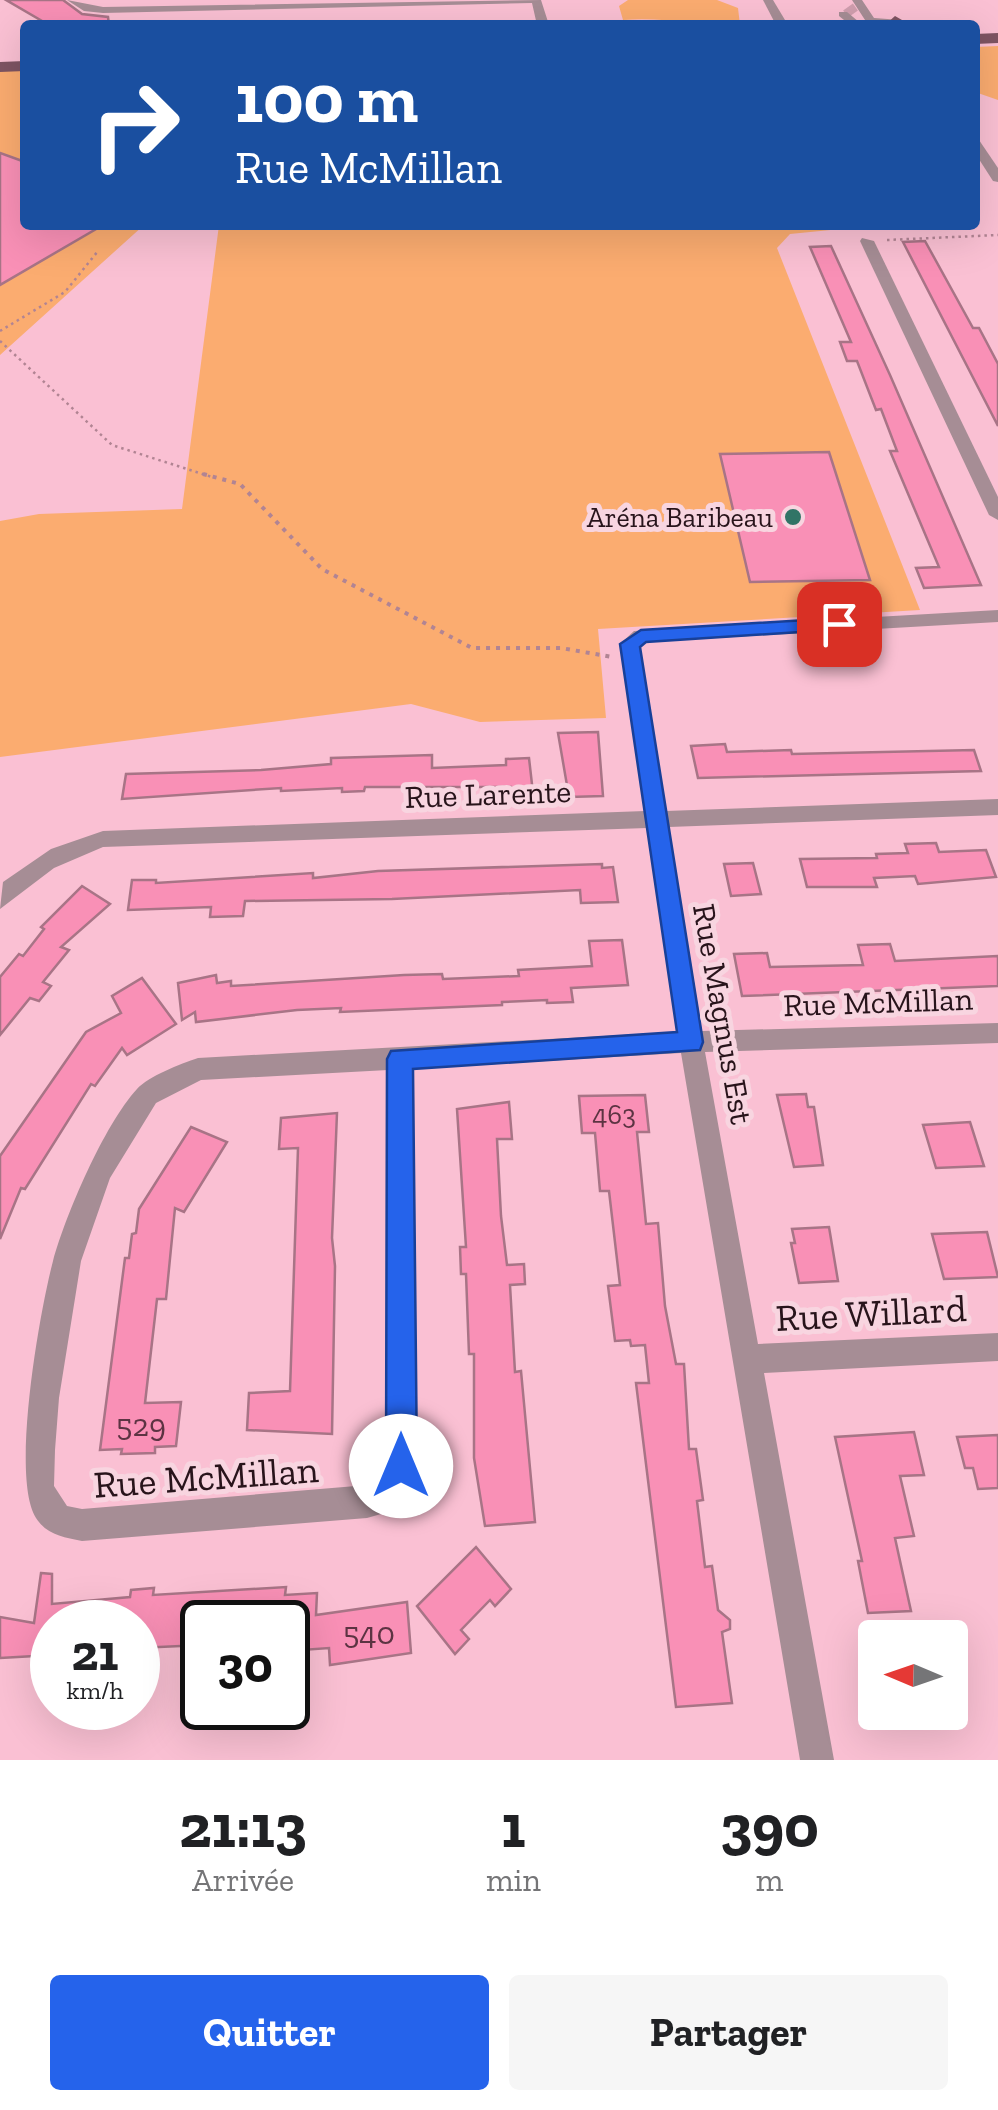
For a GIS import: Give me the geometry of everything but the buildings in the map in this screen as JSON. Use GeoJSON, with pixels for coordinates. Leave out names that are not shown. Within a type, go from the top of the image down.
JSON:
{"type":"FeatureCollection","features":[{"type":"Feature","properties":{"kind":"street"},"geometry":{"type":"LineString","coordinates":[[72,0],[88,9],[103,10],[535,0]]}},
{"type":"Feature","properties":{"kind":"street"},"geometry":{"type":"LineString","coordinates":[[850,12],[893,20]]}},
{"type":"Feature","properties":{"kind":"street"},"geometry":{"type":"LineString","coordinates":[[980,151],[998,178]]}},
{"type":"Feature","properties":{"kind":"street"},"geometry":{"type":"LineString","coordinates":[[867,241],[998,515]]}},
{"type":"Feature","properties":{"kind":"street"},"geometry":{"type":"LineString","coordinates":[[632,659],[630,644],[641,636],[998,616]]}},
{"type":"Feature","properties":{"kind":"street","name":"Rue Magnus Est"},"geometry":{"type":"LineString","coordinates":[[632,659],[691,1042],[817,1760]]}},
{"type":"Feature","properties":{"kind":"street","name":"Rue Larente"},"geometry":{"type":"LineString","coordinates":[[0,900],[24,874],[75,847],[103,839],[998,807]]}},
{"type":"Feature","properties":{"kind":"street","name":"Rue McMillan"},"geometry":{"type":"LineString","coordinates":[[400,1059],[401,1466],[392,1496],[367,1502],[82,1525],[58,1520],[46,1506],[39,1486],[40,1450],[44,1398],[67,1261],[98,1173],[147,1095],[198,1069],[691,1042],[998,1034]]}},
{"type":"Feature","properties":{"kind":"street","name":"Rue Willard"},"geometry":{"type":"LineString","coordinates":[[748,1359],[998,1347]]}},
{"type":"Feature","properties":{"kind":"path"},"geometry":{"type":"LineString","coordinates":[[867,241],[998,235]]}},
{"type":"Feature","properties":{"kind":"path"},"geometry":{"type":"LineString","coordinates":[[0,331],[65,292],[98,251]]}},
{"type":"Feature","properties":{"kind":"path"},"geometry":{"type":"LineString","coordinates":[[0,341],[112,445],[240,484],[322,568],[472,648],[561,648],[632,659]]}},
{"type":"Feature","properties":{"kind":"shaded area"},"geometry":{"type":"Polygon","coordinates":[[[628,0],[717,0],[738,8],[739,20],[623,20],[619,6],[628,0]]]}},
{"type":"Feature","properties":{"kind":"shaded area"},"geometry":{"type":"Polygon","coordinates":[[[998,46],[998,100],[980,94],[980,47],[998,46]]]}},
{"type":"Feature","properties":{"kind":"shaded area"},"geometry":{"type":"Polygon","coordinates":[[[20,69],[20,230],[138,230],[0,355],[0,70],[20,69]]]}},
{"type":"Feature","properties":{"kind":"shaded area"},"geometry":{"type":"Polygon","coordinates":[[[218,230],[830,230],[790,234],[777,248],[920,610],[598,629],[606,718],[480,722],[411,704],[0,757],[0,521],[39,514],[182,509],[218,230]]]}},
{"type":"Feature","properties":{"kind":"tunnel"},"geometry":{"type":"LineString","coordinates":[[848,7],[853,14]]}},
{"type":"Feature","properties":{"kind":"place","name":"Aréna Baribeau"},"geometry":{"type":"Point","coordinates":[793,517]}},
{"type":"Feature","properties":{"kind":"route"},"geometry":{"type":"LineString","coordinates":[[401,1466],[400,1059],[691,1042],[630,644],[641,636],[839,624]]}}]}
